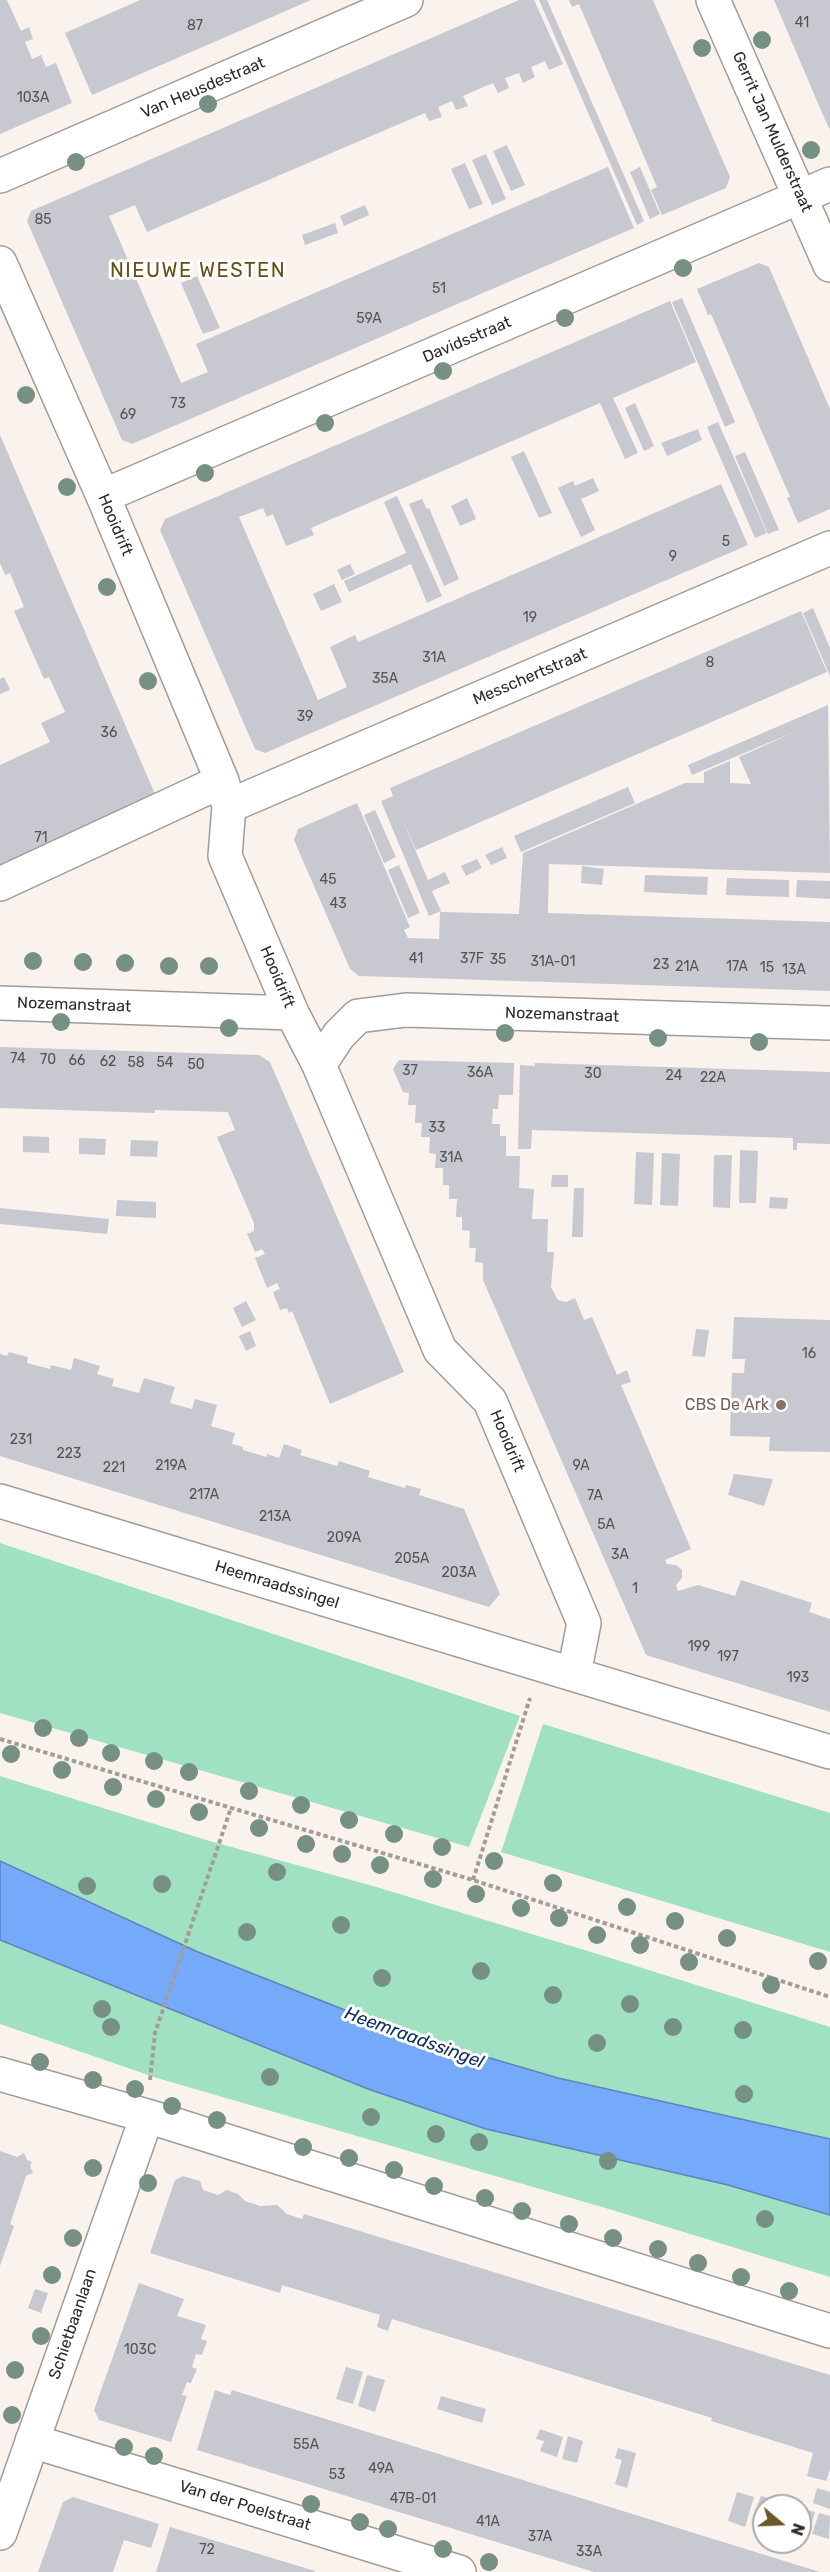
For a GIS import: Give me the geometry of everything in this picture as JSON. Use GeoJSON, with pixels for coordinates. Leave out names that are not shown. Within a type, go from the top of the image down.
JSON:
{"type":"FeatureCollection","features":[{"type":"Feature","properties":{"kind":"street","name":"Van Heusdestraat"},"geometry":{"type":"LineString","coordinates":[[0,176],[406,0]]}},
{"type":"Feature","properties":{"kind":"street","name":"Gerrit Jan Mulderstraat"},"geometry":{"type":"LineString","coordinates":[[713,0],[815,190],[830,265]]}},
{"type":"Feature","properties":{"kind":"street","name":"Davidsstraat"},"geometry":{"type":"LineString","coordinates":[[103,496],[815,190]]}},
{"type":"Feature","properties":{"kind":"street","name":"Hooidrift"},"geometry":{"type":"LineString","coordinates":[[0,263],[103,496],[226,794],[225,856],[292,1013],[319,1065],[440,1350],[490,1401],[584,1623],[574,1674]]}},
{"type":"Feature","properties":{"kind":"street","name":"Messchertstraat"},"geometry":{"type":"LineString","coordinates":[[226,794],[830,548]]}},
{"type":"Feature","properties":{"kind":"street"},"geometry":{"type":"LineString","coordinates":[[0,884],[226,794]]}},
{"type":"Feature","properties":{"kind":"street","name":"Nozemanstraat"},"geometry":{"type":"LineString","coordinates":[[0,1003],[292,1013]]}},
{"type":"Feature","properties":{"kind":"street","name":"Nozemanstraat"},"geometry":{"type":"LineString","coordinates":[[319,1065],[339,1035],[358,1016],[406,1010],[830,1023]]}},
{"type":"Feature","properties":{"kind":"street","name":"Heemraadssingel"},"geometry":{"type":"LineString","coordinates":[[0,1502],[830,1752]]}},
{"type":"Feature","properties":{"kind":"street"},"geometry":{"type":"LineString","coordinates":[[0,2074],[147,2116],[830,2331]]}},
{"type":"Feature","properties":{"kind":"street","name":"Schietbaanlaan"},"geometry":{"type":"LineString","coordinates":[[0,2533],[147,2116]]}},
{"type":"Feature","properties":{"kind":"street","name":"Van der Poelstraat"},"geometry":{"type":"LineString","coordinates":[[32,2441],[459,2572]]}},
{"type":"Feature","properties":{"kind":"path"},"geometry":{"type":"LineString","coordinates":[[473,1880],[540,1664]]}},
{"type":"Feature","properties":{"kind":"path"},"geometry":{"type":"LineString","coordinates":[[0,1738],[473,1880],[830,1997]]}},
{"type":"Feature","properties":{"kind":"path"},"geometry":{"type":"LineString","coordinates":[[147,2116],[155,2034],[231,1808]]}},
{"type":"Feature","properties":{"kind":"green space"},"geometry":{"type":"Polygon","coordinates":[[[0,1543],[520,1716],[469,1847],[0,1713],[0,1543]]]}},
{"type":"Feature","properties":{"kind":"green space"},"geometry":{"type":"Polygon","coordinates":[[[543,1724],[830,1813],[830,1952],[501,1852],[543,1724]]]}},
{"type":"Feature","properties":{"kind":"green space"},"geometry":{"type":"Polygon","coordinates":[[[0,1776],[206,1840],[373,1886],[830,2027],[830,2139],[558,2078],[398,2031],[198,1952],[0,1861],[0,1776]]]}},
{"type":"Feature","properties":{"kind":"green space"},"geometry":{"type":"Polygon","coordinates":[[[0,1940],[368,2089],[486,2129],[728,2185],[830,2215],[830,2277],[609,2209],[157,2078],[0,2024],[0,1940]]]}},
{"type":"Feature","properties":{"kind":"water"},"geometry":{"type":"Polygon","coordinates":[[[0,1861],[198,1952],[398,2031],[558,2078],[830,2139],[830,2215],[728,2185],[486,2129],[368,2089],[0,1940],[0,1861]]]}},
{"type":"Feature","properties":{"kind":"building"},"geometry":{"type":"Polygon","coordinates":[[[0,0],[7,0],[21,31],[29,27],[33,39],[25,42],[32,59],[41,55],[46,67],[56,63],[72,103],[0,134],[0,0]]]}},
{"type":"Feature","properties":{"kind":"building"},"geometry":{"type":"Polygon","coordinates":[[[140,0],[311,0],[92,95],[65,33],[140,0]]]}},
{"type":"Feature","properties":{"kind":"building"},"geometry":{"type":"Polygon","coordinates":[[[519,0],[534,0],[563,64],[549,70],[545,61],[531,67],[535,77],[523,83],[519,73],[505,78],[509,88],[498,93],[493,83],[463,96],[468,106],[456,110],[452,101],[438,107],[442,117],[429,121],[425,113],[147,232],[135,205],[109,216],[181,383],[208,372],[196,344],[608,167],[634,228],[132,444],[122,440],[27,221],[31,211],[519,0]]]}},
{"type":"Feature","properties":{"kind":"building"},"geometry":{"type":"Polygon","coordinates":[[[539,0],[547,0],[644,221],[637,225],[539,0]]]}},
{"type":"Feature","properties":{"kind":"building"},"geometry":{"type":"Polygon","coordinates":[[[569,0],[653,0],[730,177],[726,188],[662,215],[651,190],[657,187],[579,4],[572,7],[569,0]]]}},
{"type":"Feature","properties":{"kind":"building"},"geometry":{"type":"Polygon","coordinates":[[[774,0],[830,0],[830,130],[823,115],[774,0]]]}},
{"type":"Feature","properties":{"kind":"building"},"geometry":{"type":"Polygon","coordinates":[[[507,145],[525,185],[511,191],[493,151],[507,145]]]}},
{"type":"Feature","properties":{"kind":"building"},"geometry":{"type":"Polygon","coordinates":[[[486,154],[506,199],[492,205],[472,160],[486,154]]]}},
{"type":"Feature","properties":{"kind":"building"},"geometry":{"type":"Polygon","coordinates":[[[465,163],[483,204],[469,209],[451,169],[465,163]]]}},
{"type":"Feature","properties":{"kind":"building"},"geometry":{"type":"Polygon","coordinates":[[[640,167],[660,214],[650,219],[630,172],[640,167]]]}},
{"type":"Feature","properties":{"kind":"building"},"geometry":{"type":"Polygon","coordinates":[[[365,205],[369,215],[344,226],[340,216],[365,205]]]}},
{"type":"Feature","properties":{"kind":"building"},"geometry":{"type":"Polygon","coordinates":[[[335,223],[338,233],[305,245],[302,235],[335,223]]]}},
{"type":"Feature","properties":{"kind":"building"},"geometry":{"type":"Polygon","coordinates":[[[759,263],[769,267],[830,409],[830,509],[798,523],[787,498],[790,497],[711,314],[708,315],[697,289],[759,263]]]}},
{"type":"Feature","properties":{"kind":"building"},"geometry":{"type":"Polygon","coordinates":[[[197,276],[220,328],[203,334],[181,283],[197,276]]]}},
{"type":"Feature","properties":{"kind":"building"},"geometry":{"type":"Polygon","coordinates":[[[682,298],[735,422],[725,427],[672,302],[682,298]]]}},
{"type":"Feature","properties":{"kind":"building"},"geometry":{"type":"Polygon","coordinates":[[[670,301],[696,362],[613,398],[638,453],[625,459],[600,403],[311,528],[314,535],[286,546],[273,514],[267,517],[263,508],[239,517],[318,700],[347,687],[330,647],[355,635],[358,642],[721,484],[748,545],[265,753],[255,749],[160,530],[165,519],[670,301]]]}},
{"type":"Feature","properties":{"kind":"building"},"geometry":{"type":"Polygon","coordinates":[[[635,403],[654,446],[644,451],[625,408],[635,403]]]}},
{"type":"Feature","properties":{"kind":"building"},"geometry":{"type":"Polygon","coordinates":[[[718,422],[767,533],[755,538],[707,427],[718,422]]]}},
{"type":"Feature","properties":{"kind":"building"},"geometry":{"type":"Polygon","coordinates":[[[698,429],[702,440],[667,456],[661,443],[698,429]]]}},
{"type":"Feature","properties":{"kind":"building"},"geometry":{"type":"Polygon","coordinates":[[[0,435],[158,801],[0,873],[0,765],[50,742],[41,723],[65,712],[49,677],[44,679],[14,611],[24,607],[10,573],[5,575],[0,563],[0,435]]]}},
{"type":"Feature","properties":{"kind":"building"},"geometry":{"type":"Polygon","coordinates":[[[524,451],[552,513],[539,518],[511,457],[524,451]]]}},
{"type":"Feature","properties":{"kind":"building"},"geometry":{"type":"Polygon","coordinates":[[[745,452],[779,530],[768,534],[735,456],[745,452]]]}},
{"type":"Feature","properties":{"kind":"building"},"geometry":{"type":"Polygon","coordinates":[[[593,478],[599,491],[581,499],[595,530],[581,537],[558,488],[573,481],[575,486],[593,478]]]}},
{"type":"Feature","properties":{"kind":"building"},"geometry":{"type":"Polygon","coordinates":[[[397,496],[442,596],[427,603],[411,564],[349,592],[344,581],[406,553],[384,502],[397,496]]]}},
{"type":"Feature","properties":{"kind":"building"},"geometry":{"type":"Polygon","coordinates":[[[467,498],[476,519],[460,526],[451,506],[467,498]]]}},
{"type":"Feature","properties":{"kind":"building"},"geometry":{"type":"Polygon","coordinates":[[[422,499],[427,509],[429,508],[459,579],[444,586],[409,504],[422,499]]]}},
{"type":"Feature","properties":{"kind":"building"},"geometry":{"type":"Polygon","coordinates":[[[350,564],[355,574],[342,580],[337,570],[350,564]]]}},
{"type":"Feature","properties":{"kind":"building"},"geometry":{"type":"Polygon","coordinates":[[[334,584],[342,602],[321,611],[313,594],[334,584]]]}},
{"type":"Feature","properties":{"kind":"building"},"geometry":{"type":"Polygon","coordinates":[[[813,608],[830,648],[830,676],[803,613],[813,608]]]}},
{"type":"Feature","properties":{"kind":"building"},"geometry":{"type":"Polygon","coordinates":[[[801,611],[827,672],[416,850],[400,814],[428,880],[445,872],[450,883],[432,891],[441,911],[429,916],[381,801],[393,796],[390,788],[801,611]]]}},
{"type":"Feature","properties":{"kind":"building"},"geometry":{"type":"Polygon","coordinates":[[[4,677],[10,690],[0,694],[0,679],[4,677]]]}},
{"type":"Feature","properties":{"kind":"building"},"geometry":{"type":"Polygon","coordinates":[[[828,705],[830,873],[549,864],[548,913],[830,922],[830,991],[359,976],[350,969],[294,840],[298,829],[357,803],[410,927],[404,930],[408,938],[439,939],[440,912],[519,914],[523,853],[685,783],[704,783],[704,772],[730,761],[730,783],[751,784],[739,757],[799,730],[692,775],[688,765],[828,705]]]}},
{"type":"Feature","properties":{"kind":"building"},"geometry":{"type":"Polygon","coordinates":[[[628,787],[635,803],[521,852],[514,836],[628,787]]]}},
{"type":"Feature","properties":{"kind":"building"},"geometry":{"type":"Polygon","coordinates":[[[375,810],[396,857],[384,863],[364,815],[375,810]]]}},
{"type":"Feature","properties":{"kind":"building"},"geometry":{"type":"Polygon","coordinates":[[[502,847],[507,858],[491,865],[485,855],[502,847]]]}},
{"type":"Feature","properties":{"kind":"building"},"geometry":{"type":"Polygon","coordinates":[[[477,859],[482,868],[466,876],[461,866],[477,859]]]}},
{"type":"Feature","properties":{"kind":"building"},"geometry":{"type":"Polygon","coordinates":[[[399,865],[420,913],[408,918],[388,870],[399,865]]]}},
{"type":"Feature","properties":{"kind":"building"},"geometry":{"type":"Polygon","coordinates":[[[582,866],[604,869],[602,885],[581,883],[582,866]]]}},
{"type":"Feature","properties":{"kind":"building"},"geometry":{"type":"Polygon","coordinates":[[[645,875],[708,877],[707,895],[644,892],[645,875]]]}},
{"type":"Feature","properties":{"kind":"building"},"geometry":{"type":"Polygon","coordinates":[[[727,878],[789,880],[789,897],[726,895],[727,878]]]}},
{"type":"Feature","properties":{"kind":"building"},"geometry":{"type":"Polygon","coordinates":[[[797,880],[830,881],[830,899],[796,897],[797,880]]]}},
{"type":"Feature","properties":{"kind":"building"},"geometry":{"type":"Polygon","coordinates":[[[0,1047],[259,1055],[270,1062],[404,1372],[330,1404],[292,1311],[289,1313],[287,1308],[280,1310],[273,1292],[280,1289],[277,1283],[267,1288],[255,1258],[265,1254],[262,1249],[255,1252],[247,1234],[254,1231],[254,1223],[217,1137],[235,1130],[228,1112],[155,1110],[155,1113],[0,1108],[0,1047]]]}},
{"type":"Feature","properties":{"kind":"building"},"geometry":{"type":"Polygon","coordinates":[[[399,1060],[514,1063],[513,1095],[499,1095],[498,1109],[493,1109],[492,1124],[500,1124],[500,1136],[506,1136],[506,1156],[520,1156],[519,1188],[534,1189],[532,1219],[548,1219],[547,1252],[554,1252],[551,1287],[558,1300],[566,1302],[575,1298],[584,1320],[592,1317],[617,1375],[627,1370],[631,1382],[621,1385],[691,1549],[665,1560],[667,1564],[676,1565],[682,1570],[682,1578],[676,1585],[678,1591],[698,1585],[735,1596],[741,1580],[812,1603],[809,1612],[830,1619],[830,1712],[646,1655],[483,1280],[483,1263],[475,1262],[476,1248],[469,1248],[470,1231],[462,1230],[462,1217],[456,1217],[457,1199],[449,1199],[449,1185],[443,1185],[443,1168],[435,1168],[436,1154],[429,1153],[430,1137],[421,1137],[422,1123],[415,1123],[416,1105],[408,1105],[409,1093],[403,1092],[393,1069],[399,1060]]]}},
{"type":"Feature","properties":{"kind":"building"},"geometry":{"type":"Polygon","coordinates":[[[535,1063],[830,1072],[830,1144],[797,1143],[797,1150],[793,1150],[793,1138],[532,1130],[531,1149],[518,1149],[520,1065],[535,1066],[535,1063]]]}},
{"type":"Feature","properties":{"kind":"building"},"geometry":{"type":"Polygon","coordinates":[[[23,1136],[49,1137],[49,1153],[23,1152],[23,1136]]]}},
{"type":"Feature","properties":{"kind":"building"},"geometry":{"type":"Polygon","coordinates":[[[79,1138],[106,1139],[105,1155],[79,1154],[79,1138]]]}},
{"type":"Feature","properties":{"kind":"building"},"geometry":{"type":"Polygon","coordinates":[[[131,1140],[158,1141],[157,1157],[130,1156],[131,1140]]]}},
{"type":"Feature","properties":{"kind":"building"},"geometry":{"type":"Polygon","coordinates":[[[740,1150],[758,1151],[756,1203],[739,1203],[740,1150]]]}},
{"type":"Feature","properties":{"kind":"building"},"geometry":{"type":"Polygon","coordinates":[[[636,1152],[654,1153],[652,1205],[634,1204],[636,1152]]]}},
{"type":"Feature","properties":{"kind":"building"},"geometry":{"type":"Polygon","coordinates":[[[662,1153],[680,1154],[678,1206],[660,1205],[662,1153]]]}},
{"type":"Feature","properties":{"kind":"building"},"geometry":{"type":"Polygon","coordinates":[[[714,1155],[732,1155],[730,1208],[713,1207],[714,1155]]]}},
{"type":"Feature","properties":{"kind":"building"},"geometry":{"type":"Polygon","coordinates":[[[552,1175],[568,1175],[568,1187],[551,1187],[552,1175]]]}},
{"type":"Feature","properties":{"kind":"building"},"geometry":{"type":"Polygon","coordinates":[[[574,1188],[584,1188],[583,1237],[572,1237],[574,1188]]]}},
{"type":"Feature","properties":{"kind":"building"},"geometry":{"type":"Polygon","coordinates":[[[770,1197],[788,1198],[787,1209],[769,1208],[770,1197]]]}},
{"type":"Feature","properties":{"kind":"building"},"geometry":{"type":"Polygon","coordinates":[[[117,1200],[156,1202],[156,1218],[116,1216],[117,1200]]]}},
{"type":"Feature","properties":{"kind":"building"},"geometry":{"type":"Polygon","coordinates":[[[0,1208],[109,1219],[107,1234],[0,1224],[0,1208]]]}},
{"type":"Feature","properties":{"kind":"building"},"geometry":{"type":"Polygon","coordinates":[[[246,1301],[256,1320],[242,1327],[233,1308],[246,1301]]]}},
{"type":"Feature","properties":{"kind":"building","name":"CBS De Ark"},"geometry":{"type":"Polygon","coordinates":[[[734,1317],[830,1320],[830,1452],[769,1451],[770,1437],[730,1436],[732,1373],[744,1373],[745,1359],[732,1359],[734,1317]]]}},
{"type":"Feature","properties":{"kind":"building"},"geometry":{"type":"Polygon","coordinates":[[[696,1329],[709,1330],[705,1357],[692,1356],[696,1329]]]}},
{"type":"Feature","properties":{"kind":"building"},"geometry":{"type":"Polygon","coordinates":[[[250,1331],[256,1346],[246,1351],[239,1336],[250,1331]]]}},
{"type":"Feature","properties":{"kind":"building"},"geometry":{"type":"Polygon","coordinates":[[[9,1352],[28,1357],[27,1363],[50,1369],[51,1365],[71,1370],[74,1358],[100,1366],[97,1374],[114,1379],[112,1386],[139,1393],[144,1378],[175,1387],[170,1403],[192,1409],[195,1399],[217,1405],[211,1426],[235,1433],[232,1444],[243,1447],[243,1450],[279,1458],[284,1444],[302,1450],[300,1455],[337,1466],[339,1461],[370,1471],[368,1477],[405,1488],[406,1485],[421,1489],[419,1495],[464,1509],[500,1594],[489,1607],[0,1456],[0,1354],[7,1356],[9,1352]]]}},
{"type":"Feature","properties":{"kind":"building"},"geometry":{"type":"Polygon","coordinates":[[[734,1474],[773,1479],[764,1506],[728,1495],[734,1474]]]}},
{"type":"Feature","properties":{"kind":"building"},"geometry":{"type":"Polygon","coordinates":[[[0,2151],[17,2157],[24,2153],[27,2160],[32,2162],[30,2166],[33,2173],[26,2176],[10,2224],[14,2226],[0,2266],[0,2151]]]}},
{"type":"Feature","properties":{"kind":"building"},"geometry":{"type":"Polygon","coordinates":[[[183,2176],[200,2181],[203,2190],[218,2195],[227,2190],[238,2194],[245,2201],[260,2206],[277,2205],[287,2214],[302,2219],[304,2214],[830,2375],[830,2469],[826,2481],[807,2476],[813,2453],[711,2421],[712,2418],[392,2319],[388,2331],[377,2327],[380,2315],[282,2285],[280,2293],[150,2253],[175,2180],[183,2176]]]}},
{"type":"Feature","properties":{"kind":"building"},"geometry":{"type":"Polygon","coordinates":[[[139,2283],[184,2299],[177,2316],[206,2325],[201,2339],[207,2341],[202,2355],[196,2354],[192,2367],[197,2369],[191,2383],[187,2382],[182,2395],[187,2396],[171,2442],[99,2420],[94,2410],[139,2283]]]}},
{"type":"Feature","properties":{"kind":"building"},"geometry":{"type":"Polygon","coordinates":[[[35,2289],[48,2293],[41,2313],[28,2308],[35,2289]]]}},
{"type":"Feature","properties":{"kind":"building"},"geometry":{"type":"Polygon","coordinates":[[[346,2367],[363,2372],[353,2404],[336,2399],[346,2367]]]}},
{"type":"Feature","properties":{"kind":"building"},"geometry":{"type":"Polygon","coordinates":[[[367,2375],[385,2380],[375,2412],[358,2406],[367,2375]]]}},
{"type":"Feature","properties":{"kind":"building"},"geometry":{"type":"Polygon","coordinates":[[[215,2390],[230,2395],[232,2390],[752,2551],[752,2554],[762,2554],[820,2572],[594,2572],[197,2450],[215,2390]]]}},
{"type":"Feature","properties":{"kind":"building"},"geometry":{"type":"Polygon","coordinates":[[[441,2396],[486,2409],[482,2423],[437,2409],[441,2396]]]}},
{"type":"Feature","properties":{"kind":"building"},"geometry":{"type":"Polygon","coordinates":[[[540,2429],[563,2437],[557,2457],[540,2451],[544,2441],[536,2439],[540,2429]]]}},
{"type":"Feature","properties":{"kind":"building"},"geometry":{"type":"Polygon","coordinates":[[[568,2436],[583,2441],[577,2463],[562,2459],[568,2436]]]}},
{"type":"Feature","properties":{"kind":"building"},"geometry":{"type":"Polygon","coordinates":[[[618,2448],[636,2453],[627,2488],[615,2484],[622,2460],[615,2458],[618,2448]]]}},
{"type":"Feature","properties":{"kind":"building"},"geometry":{"type":"Polygon","coordinates":[[[817,2488],[830,2492],[830,2509],[813,2503],[817,2488]]]}},
{"type":"Feature","properties":{"kind":"building"},"geometry":{"type":"Polygon","coordinates":[[[737,2492],[752,2496],[745,2527],[728,2521],[737,2492]]]}},
{"type":"Feature","properties":{"kind":"building"},"geometry":{"type":"Polygon","coordinates":[[[73,2497],[159,2524],[151,2548],[124,2540],[113,2572],[38,2572],[63,2502],[73,2497]]]}},
{"type":"Feature","properties":{"kind":"building"},"geometry":{"type":"Polygon","coordinates":[[[819,2513],[830,2516],[829,2539],[812,2534],[819,2513]]]}},
{"type":"Feature","properties":{"kind":"building"},"geometry":{"type":"Polygon","coordinates":[[[170,2527],[315,2571],[315,2572],[156,2572],[170,2527]]]}},
{"type":"Feature","properties":{"kind":"place","name":"CBS De Ark"},"geometry":{"type":"Point","coordinates":[781,1405]}},
{"type":"Feature","properties":{"kind":"district","name":"NIEUWE WESTEN"},"geometry":{"type":"Point","coordinates":[198,271]}}]}
